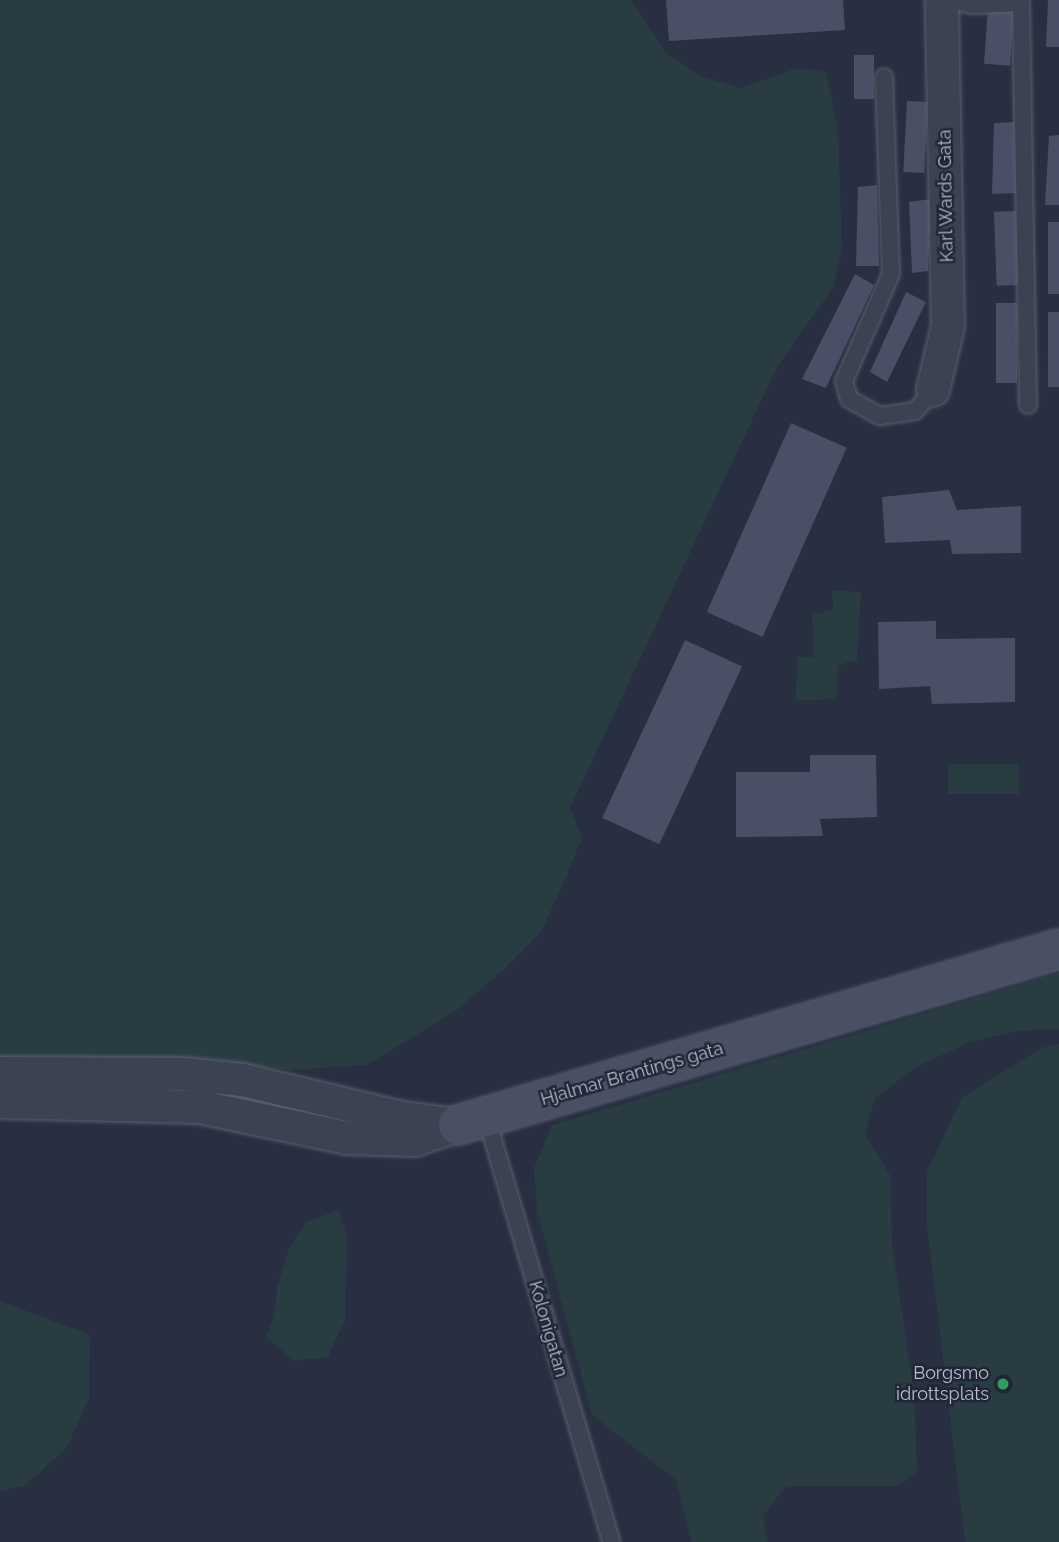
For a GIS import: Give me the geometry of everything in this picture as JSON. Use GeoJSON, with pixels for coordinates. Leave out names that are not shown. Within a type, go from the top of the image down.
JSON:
{"type":"FeatureCollection","features":[{"type":"Feature","properties":{"kind":"street","name":"Karl Wards Gata"},"geometry":{"type":"LineString","coordinates":[[933,390],[948,326],[942,0]]}},
{"type":"Feature","properties":{"kind":"street","name":"Hjalmar Brantings gata"},"geometry":{"type":"LineString","coordinates":[[0,1102],[200,1107],[347,1138],[415,1140],[1059,949]]}},
{"type":"Feature","properties":{"kind":"street"},"geometry":{"type":"LineString","coordinates":[[0,1073],[184,1074],[243,1080],[403,1118],[472,1121]]}},
{"type":"Feature","properties":{"kind":"lane"},"geometry":{"type":"LineString","coordinates":[[953,0],[972,5],[1021,3],[1028,405]]}},
{"type":"Feature","properties":{"kind":"lane"},"geometry":{"type":"LineString","coordinates":[[884,77],[891,274],[844,381],[849,399],[880,416],[915,411],[933,390]]}},
{"type":"Feature","properties":{"kind":"lane","name":"Kolonigatan"},"geometry":{"type":"LineString","coordinates":[[472,1121],[611,1542]]}},
{"type":"Feature","properties":{"kind":"shaded area"},"geometry":{"type":"Polygon","coordinates":[[[0,0],[631,0],[667,54],[701,76],[740,88],[798,68],[826,72],[838,128],[842,250],[833,288],[777,367],[570,808],[582,838],[541,932],[457,1010],[367,1065],[290,1070],[228,1063],[0,1058],[0,0]]]}},
{"type":"Feature","properties":{"kind":"shaded area"},"geometry":{"type":"Polygon","coordinates":[[[832,590],[861,592],[857,660],[838,665],[837,699],[795,701],[798,656],[814,658],[812,615],[833,609],[832,590]]]}},
{"type":"Feature","properties":{"kind":"shaded area"},"geometry":{"type":"Polygon","coordinates":[[[948,764],[1019,764],[1019,794],[948,794],[948,764]]]}},
{"type":"Feature","properties":{"kind":"shaded area"},"geometry":{"type":"Polygon","coordinates":[[[1059,973],[1059,1029],[1017,1031],[970,1042],[918,1066],[875,1098],[865,1134],[891,1177],[892,1244],[915,1400],[917,1472],[896,1486],[786,1486],[763,1516],[768,1542],[692,1542],[676,1480],[592,1415],[537,1211],[534,1168],[552,1125],[1059,973]]]}},
{"type":"Feature","properties":{"kind":"shaded area","name":"Borgsmo idrottsplats"},"geometry":{"type":"Polygon","coordinates":[[[1059,1044],[1059,1542],[965,1542],[927,1225],[927,1171],[962,1098],[1041,1048],[1059,1044]]]}},
{"type":"Feature","properties":{"kind":"shaded area"},"geometry":{"type":"Polygon","coordinates":[[[339,1210],[347,1236],[345,1319],[328,1357],[294,1361],[266,1337],[274,1316],[277,1287],[289,1249],[306,1222],[339,1210]]]}},
{"type":"Feature","properties":{"kind":"shaded area"},"geometry":{"type":"Polygon","coordinates":[[[0,1301],[90,1335],[89,1398],[67,1448],[24,1486],[0,1491],[0,1301]]]}},
{"type":"Feature","properties":{"kind":"building"},"geometry":{"type":"Polygon","coordinates":[[[666,0],[843,0],[845,30],[669,41],[666,0]]]}},
{"type":"Feature","properties":{"kind":"building"},"geometry":{"type":"Polygon","coordinates":[[[1048,0],[1059,0],[1059,47],[1046,47],[1048,0]]]}},
{"type":"Feature","properties":{"kind":"building"},"geometry":{"type":"Polygon","coordinates":[[[988,7],[1014,9],[1010,66],[984,64],[988,7]]]}},
{"type":"Feature","properties":{"kind":"building"},"geometry":{"type":"Polygon","coordinates":[[[854,55],[874,55],[874,99],[854,99],[854,55]]]}},
{"type":"Feature","properties":{"kind":"building"},"geometry":{"type":"Polygon","coordinates":[[[907,101],[928,102],[924,173],[903,172],[907,101]]]}},
{"type":"Feature","properties":{"kind":"building"},"geometry":{"type":"Polygon","coordinates":[[[1014,122],[1016,193],[992,194],[994,123],[1014,122]]]}},
{"type":"Feature","properties":{"kind":"building"},"geometry":{"type":"Polygon","coordinates":[[[1059,135],[1059,205],[1045,205],[1049,136],[1059,135]]]}},
{"type":"Feature","properties":{"kind":"building"},"geometry":{"type":"Polygon","coordinates":[[[877,185],[879,266],[856,266],[858,187],[877,185]]]}},
{"type":"Feature","properties":{"kind":"building"},"geometry":{"type":"Polygon","coordinates":[[[931,199],[928,271],[912,273],[909,202],[931,199]]]}},
{"type":"Feature","properties":{"kind":"building"},"geometry":{"type":"Polygon","coordinates":[[[1016,211],[1019,285],[997,286],[994,212],[1016,211]]]}},
{"type":"Feature","properties":{"kind":"building"},"geometry":{"type":"Polygon","coordinates":[[[1048,222],[1059,222],[1059,294],[1048,294],[1048,222]]]}},
{"type":"Feature","properties":{"kind":"building"},"geometry":{"type":"Polygon","coordinates":[[[855,274],[874,285],[826,388],[802,379],[855,274]]]}},
{"type":"Feature","properties":{"kind":"building"},"geometry":{"type":"Polygon","coordinates":[[[906,292],[926,302],[887,382],[870,372],[906,292]]]}},
{"type":"Feature","properties":{"kind":"building"},"geometry":{"type":"Polygon","coordinates":[[[996,303],[1017,303],[1017,383],[996,383],[996,303]]]}},
{"type":"Feature","properties":{"kind":"building"},"geometry":{"type":"Polygon","coordinates":[[[1048,312],[1059,312],[1059,387],[1048,387],[1048,312]]]}},
{"type":"Feature","properties":{"kind":"building"},"geometry":{"type":"Polygon","coordinates":[[[791,423],[847,448],[763,637],[707,612],[791,423]]]}},
{"type":"Feature","properties":{"kind":"building"},"geometry":{"type":"Polygon","coordinates":[[[949,490],[957,510],[1021,506],[1021,553],[952,554],[950,540],[885,543],[882,497],[949,490]]]}},
{"type":"Feature","properties":{"kind":"building"},"geometry":{"type":"Polygon","coordinates":[[[936,621],[936,639],[1015,638],[1015,702],[932,704],[930,686],[879,689],[878,622],[936,621]]]}},
{"type":"Feature","properties":{"kind":"building"},"geometry":{"type":"Polygon","coordinates":[[[685,640],[742,667],[659,844],[602,818],[685,640]]]}},
{"type":"Feature","properties":{"kind":"building"},"geometry":{"type":"Polygon","coordinates":[[[810,755],[876,755],[877,817],[820,819],[823,836],[736,837],[736,772],[810,772],[810,755]]]}},
{"type":"Feature","properties":{"kind":"place","name":"Borgsmo idrottsplats"},"geometry":{"type":"Point","coordinates":[1003,1384]}}]}
